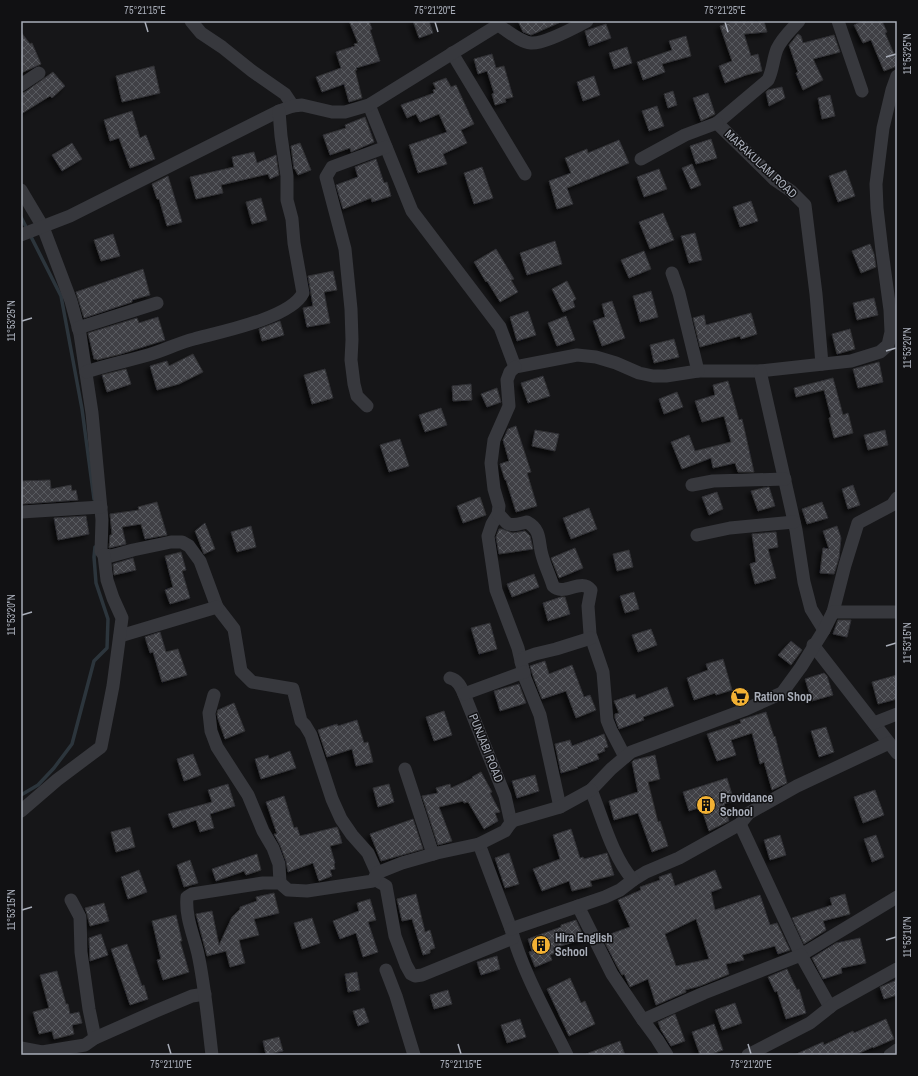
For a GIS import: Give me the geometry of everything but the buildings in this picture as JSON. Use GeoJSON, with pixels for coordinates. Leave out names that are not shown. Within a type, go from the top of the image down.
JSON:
{"type":"FeatureCollection","features":[{"type":"Feature","properties":{"kind":"street"},"geometry":{"type":"LineString","coordinates":[[191,21],[201,33],[285,94],[293,106]]}},
{"type":"Feature","properties":{"kind":"street"},"geometry":{"type":"LineString","coordinates":[[23,235],[70,216],[279,111],[293,106],[302,105],[332,112],[345,112],[369,105],[452,53],[495,23],[520,39],[531,43],[566,32],[588,21]]}},
{"type":"Feature","properties":{"kind":"street","name":"MARAKULAM ROAD"},"geometry":{"type":"LineString","coordinates":[[799,21],[783,39],[777,50],[772,72],[768,80],[718,123],[775,180],[791,190],[805,205],[816,294],[822,364]]}},
{"type":"Feature","properties":{"kind":"street"},"geometry":{"type":"LineString","coordinates":[[838,21],[862,91]]}},
{"type":"Feature","properties":{"kind":"street"},"geometry":{"type":"LineString","coordinates":[[452,53],[525,174]]}},
{"type":"Feature","properties":{"kind":"street"},"geometry":{"type":"LineString","coordinates":[[21,85],[39,73]]}},
{"type":"Feature","properties":{"kind":"street"},"geometry":{"type":"LineString","coordinates":[[560,807],[540,715],[518,648],[496,590],[488,536],[492,524],[498,514],[499,506],[494,489],[490,463],[494,440],[509,406],[507,380],[510,372],[515,367],[577,355],[596,357],[616,363],[639,373],[653,376],[666,376],[698,371],[760,371],[851,361],[880,352],[888,345],[891,332],[890,310],[881,244],[876,184],[883,128],[897,76]]}},
{"type":"Feature","properties":{"kind":"street"},"geometry":{"type":"LineString","coordinates":[[369,105],[412,211],[500,327],[515,367]]}},
{"type":"Feature","properties":{"kind":"street"},"geometry":{"type":"LineString","coordinates":[[86,372],[148,355],[193,339],[253,323],[287,309],[300,300],[303,293],[294,243],[292,219],[287,200],[288,176],[281,136],[279,111]]}},
{"type":"Feature","properties":{"kind":"street"},"geometry":{"type":"LineString","coordinates":[[641,159],[685,135],[718,123]]}},
{"type":"Feature","properties":{"kind":"street"},"geometry":{"type":"LineString","coordinates":[[367,406],[357,396],[354,384],[351,360],[351,309],[345,248],[326,177],[332,167],[386,147]]}},
{"type":"Feature","properties":{"kind":"street"},"geometry":{"type":"LineString","coordinates":[[21,190],[41,228],[70,301],[78,328],[92,414],[96,507],[101,551],[104,556],[107,580],[122,618],[113,686],[101,747],[57,780],[21,811]]}},
{"type":"Feature","properties":{"kind":"street"},"geometry":{"type":"LineString","coordinates":[[672,273],[679,293],[698,371]]}},
{"type":"Feature","properties":{"kind":"street"},"geometry":{"type":"LineString","coordinates":[[78,328],[157,303]]}},
{"type":"Feature","properties":{"kind":"street"},"geometry":{"type":"LineString","coordinates":[[760,371],[794,522],[804,582],[811,609],[824,630]]}},
{"type":"Feature","properties":{"kind":"street"},"geometry":{"type":"LineString","coordinates":[[692,485],[713,481],[785,479]]}},
{"type":"Feature","properties":{"kind":"street"},"geometry":{"type":"LineString","coordinates":[[212,1055],[205,994],[198,955],[188,918],[186,903],[187,897],[192,894],[258,884],[280,883],[288,890],[307,892],[373,881],[375,876],[402,864],[433,854],[479,844],[505,831],[512,821],[560,807],[591,790],[611,769],[631,752],[744,710],[782,693],[801,667],[813,645],[824,630],[833,612],[844,565],[858,523],[892,505],[897,498]]}},
{"type":"Feature","properties":{"kind":"street"},"geometry":{"type":"LineString","coordinates":[[21,512],[96,507]]}},
{"type":"Feature","properties":{"kind":"street"},"geometry":{"type":"LineString","coordinates":[[498,514],[505,522],[509,524],[516,525],[527,522],[533,525],[540,537],[542,554],[553,586],[556,589],[582,585],[589,587],[591,590],[588,606],[591,638],[603,672],[608,720],[611,730],[625,757]]}},
{"type":"Feature","properties":{"kind":"street"},"geometry":{"type":"LineString","coordinates":[[697,535],[730,528],[794,522]]}},
{"type":"Feature","properties":{"kind":"street"},"geometry":{"type":"LineString","coordinates":[[104,556],[111,556],[171,542],[182,542],[189,546],[200,561],[217,607],[234,629],[240,671],[252,682],[293,689],[301,721],[305,724],[311,735],[332,799],[341,819],[352,835],[368,853],[375,876],[386,886],[399,948],[411,974],[415,976],[422,975],[512,934],[620,890],[632,880],[646,872],[679,858],[740,824],[749,813],[797,786],[893,748],[813,645]]}},
{"type":"Feature","properties":{"kind":"street"},"geometry":{"type":"LineString","coordinates":[[120,636],[217,607]]}},
{"type":"Feature","properties":{"kind":"street"},"geometry":{"type":"LineString","coordinates":[[833,612],[897,612]]}},
{"type":"Feature","properties":{"kind":"street"},"geometry":{"type":"LineString","coordinates":[[523,667],[524,658],[591,638]]}},
{"type":"Feature","properties":{"kind":"street"},"geometry":{"type":"LineString","coordinates":[[464,694],[523,667]]}},
{"type":"Feature","properties":{"kind":"street","name":"PUNJABI ROAD"},"geometry":{"type":"LineString","coordinates":[[450,678],[455,679],[464,694],[505,796],[511,823]]}},
{"type":"Feature","properties":{"kind":"street"},"geometry":{"type":"LineString","coordinates":[[214,695],[209,713],[210,731],[217,747],[248,795],[263,831],[273,848],[279,864],[280,883]]}},
{"type":"Feature","properties":{"kind":"street"},"geometry":{"type":"LineString","coordinates":[[874,723],[897,714]]}},
{"type":"Feature","properties":{"kind":"street"},"geometry":{"type":"LineString","coordinates":[[405,769],[433,854]]}},
{"type":"Feature","properties":{"kind":"street"},"geometry":{"type":"LineString","coordinates":[[591,790],[619,860],[632,880]]}},
{"type":"Feature","properties":{"kind":"street"},"geometry":{"type":"LineString","coordinates":[[740,824],[801,955],[830,1007]]}},
{"type":"Feature","properties":{"kind":"street"},"geometry":{"type":"LineString","coordinates":[[479,844],[533,987],[567,1055]]}},
{"type":"Feature","properties":{"kind":"street"},"geometry":{"type":"LineString","coordinates":[[643,1020],[704,993],[801,955],[897,897]]}},
{"type":"Feature","properties":{"kind":"street"},"geometry":{"type":"LineString","coordinates":[[71,900],[80,917],[81,952],[89,1009],[95,1038]]}},
{"type":"Feature","properties":{"kind":"street"},"geometry":{"type":"LineString","coordinates":[[578,906],[612,974],[667,1055]]}},
{"type":"Feature","properties":{"kind":"street"},"geometry":{"type":"LineString","coordinates":[[748,1055],[810,1023],[830,1007],[897,969]]}},
{"type":"Feature","properties":{"kind":"street"},"geometry":{"type":"LineString","coordinates":[[386,970],[396,996],[414,1055]]}},
{"type":"Feature","properties":{"kind":"street"},"geometry":{"type":"LineString","coordinates":[[21,1048],[42,1052],[85,1045],[95,1038],[180,1001],[192,996],[205,994]]}},
{"type":"Feature","properties":{"kind":"street"},"geometry":{"type":"LineString","coordinates":[[890,1055],[897,1050]]}},
{"type":"Feature","properties":{"kind":"waterway"},"geometry":{"type":"LineString","coordinates":[[21,217],[61,296],[82,409],[94,499]]}},
{"type":"Feature","properties":{"kind":"waterway"},"geometry":{"type":"LineString","coordinates":[[21,795],[38,785],[54,768],[72,744],[94,661],[107,648],[108,619],[96,583],[94,557],[95,547]]}},
{"type":"Feature","properties":{"kind":"place","name":"Ration Shop"},"geometry":{"type":"Point","coordinates":[740,697]}},
{"type":"Feature","properties":{"kind":"place","name":"Providance School"},"geometry":{"type":"Point","coordinates":[706,805]}},
{"type":"Feature","properties":{"kind":"place","name":"Hira English School"},"geometry":{"type":"Point","coordinates":[541,945]}}]}
